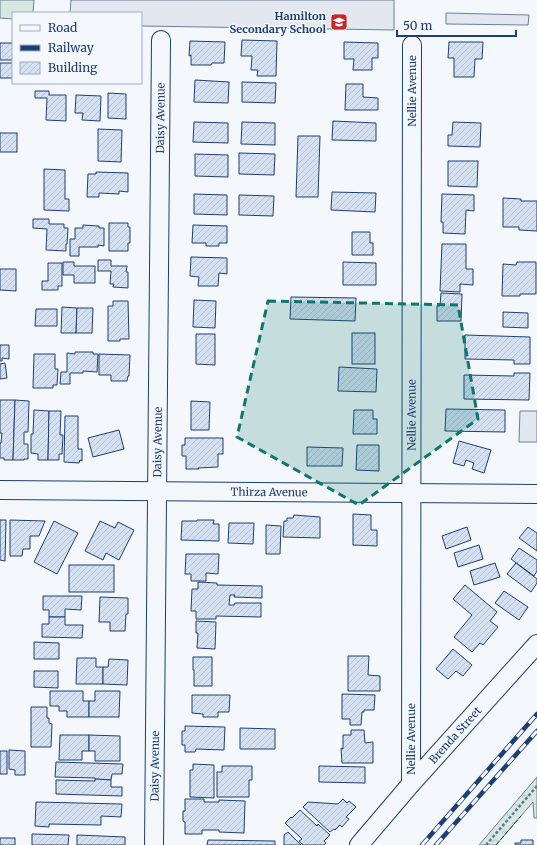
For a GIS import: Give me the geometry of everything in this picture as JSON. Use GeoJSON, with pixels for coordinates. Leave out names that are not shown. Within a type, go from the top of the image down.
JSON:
{"type":"FeatureCollection","features":[{"type":"Feature","properties":{"kind":"street","name":"Daisy Avenue"},"geometry":{"type":"LineString","coordinates":[[154,845],[161,40]]}},
{"type":"Feature","properties":{"kind":"street","name":"Nellie Avenue"},"geometry":{"type":"LineString","coordinates":[[411,784],[412,45]]}},
{"type":"Feature","properties":{"kind":"street","name":"Thirza Avenue"},"geometry":{"type":"LineString","coordinates":[[0,490],[537,494]]}},
{"type":"Feature","properties":{"kind":"street","name":"Brenda Street"},"geometry":{"type":"LineString","coordinates":[[359,845],[411,784],[537,644]]}},
{"type":"Feature","properties":{"kind":"path"},"geometry":{"type":"LineString","coordinates":[[486,845],[537,786]]}},
{"type":"Feature","properties":{"kind":"highlighted area"},"geometry":{"type":"Polygon","coordinates":[[[268,301],[458,305],[478,419],[359,505],[237,437],[268,301]]]}},
{"type":"Feature","properties":{"kind":"green space"},"geometry":{"type":"Polygon","coordinates":[[[0,0],[34,0],[33,12],[12,12],[12,19],[0,18],[0,0]]]}},
{"type":"Feature","properties":{"kind":"green space"},"geometry":{"type":"Polygon","coordinates":[[[537,777],[537,818],[534,818],[533,802],[496,845],[479,845],[537,777]]]}},
{"type":"Feature","properties":{"kind":"shaded area"},"geometry":{"type":"Polygon","coordinates":[[[71,0],[394,0],[394,30],[142,26],[142,12],[70,12],[71,0]]]}},
{"type":"Feature","properties":{"kind":"shaded area"},"geometry":{"type":"Polygon","coordinates":[[[446,13],[529,15],[528,25],[446,24],[446,13]]]}},
{"type":"Feature","properties":{"kind":"shaded area"},"geometry":{"type":"Polygon","coordinates":[[[520,411],[537,411],[537,442],[519,442],[520,411]]]}},
{"type":"Feature","properties":{"kind":"building"},"geometry":{"type":"Polygon","coordinates":[[[242,40],[277,41],[276,76],[257,76],[258,70],[251,70],[252,56],[241,56],[242,40]]]}},
{"type":"Feature","properties":{"kind":"building"},"geometry":{"type":"Polygon","coordinates":[[[190,41],[225,42],[224,63],[212,63],[211,65],[191,65],[191,55],[189,56],[190,41]]]}},
{"type":"Feature","properties":{"kind":"building"},"geometry":{"type":"Polygon","coordinates":[[[344,42],[378,43],[378,58],[372,58],[372,70],[353,70],[354,59],[344,59],[344,42]]]}},
{"type":"Feature","properties":{"kind":"building"},"geometry":{"type":"Polygon","coordinates":[[[449,42],[483,42],[482,59],[475,59],[474,77],[454,77],[454,58],[448,58],[449,42]]]}},
{"type":"Feature","properties":{"kind":"building"},"geometry":{"type":"Polygon","coordinates":[[[0,43],[12,43],[12,60],[0,60],[0,43]]]}},
{"type":"Feature","properties":{"kind":"building"},"geometry":{"type":"Polygon","coordinates":[[[0,63],[12,63],[12,78],[0,78],[0,63]]]}},
{"type":"Feature","properties":{"kind":"building"},"geometry":{"type":"Polygon","coordinates":[[[195,80],[229,82],[228,103],[194,102],[195,80]]]}},
{"type":"Feature","properties":{"kind":"building"},"geometry":{"type":"Polygon","coordinates":[[[242,82],[276,83],[275,103],[242,102],[242,82]]]}},
{"type":"Feature","properties":{"kind":"building"},"geometry":{"type":"Polygon","coordinates":[[[346,84],[363,84],[363,97],[378,98],[378,110],[345,110],[346,84]]]}},
{"type":"Feature","properties":{"kind":"building"},"geometry":{"type":"Polygon","coordinates":[[[35,91],[49,91],[49,95],[66,95],[66,121],[46,120],[47,98],[35,98],[35,91]]]}},
{"type":"Feature","properties":{"kind":"building"},"geometry":{"type":"Polygon","coordinates":[[[108,93],[126,94],[126,119],[108,118],[108,93]]]}},
{"type":"Feature","properties":{"kind":"building"},"geometry":{"type":"Polygon","coordinates":[[[76,95],[101,96],[100,121],[82,120],[83,113],[75,113],[76,95]]]}},
{"type":"Feature","properties":{"kind":"building"},"geometry":{"type":"Polygon","coordinates":[[[333,121],[376,123],[376,141],[332,140],[333,121]]]}},
{"type":"Feature","properties":{"kind":"building"},"geometry":{"type":"Polygon","coordinates":[[[194,122],[228,123],[228,143],[193,142],[194,122]]]}},
{"type":"Feature","properties":{"kind":"building"},"geometry":{"type":"Polygon","coordinates":[[[242,122],[275,123],[275,145],[241,144],[242,122]]]}},
{"type":"Feature","properties":{"kind":"building"},"geometry":{"type":"Polygon","coordinates":[[[453,122],[481,123],[480,147],[448,146],[448,135],[452,135],[453,122]]]}},
{"type":"Feature","properties":{"kind":"building"},"geometry":{"type":"Polygon","coordinates":[[[98,129],[122,130],[121,162],[98,161],[98,129]]]}},
{"type":"Feature","properties":{"kind":"building"},"geometry":{"type":"Polygon","coordinates":[[[0,133],[17,133],[17,152],[0,152],[0,133]]]}},
{"type":"Feature","properties":{"kind":"building"},"geometry":{"type":"Polygon","coordinates":[[[298,136],[320,136],[318,197],[296,197],[298,136]]]}},
{"type":"Feature","properties":{"kind":"building"},"geometry":{"type":"Polygon","coordinates":[[[239,153],[275,154],[274,175],[239,174],[239,153]]]}},
{"type":"Feature","properties":{"kind":"building"},"geometry":{"type":"Polygon","coordinates":[[[195,154],[228,155],[228,177],[195,176],[195,154]]]}},
{"type":"Feature","properties":{"kind":"building"},"geometry":{"type":"Polygon","coordinates":[[[448,161],[478,161],[477,187],[448,186],[448,161]]]}},
{"type":"Feature","properties":{"kind":"building"},"geometry":{"type":"Polygon","coordinates":[[[44,169],[65,170],[65,199],[69,199],[69,211],[44,210],[44,169]]]}},
{"type":"Feature","properties":{"kind":"building"},"geometry":{"type":"Polygon","coordinates":[[[96,172],[128,173],[128,192],[119,191],[119,194],[99,193],[99,197],[87,197],[88,174],[96,174],[96,172]]]}},
{"type":"Feature","properties":{"kind":"building"},"geometry":{"type":"Polygon","coordinates":[[[332,192],[376,193],[375,212],[331,210],[332,192]]]}},
{"type":"Feature","properties":{"kind":"building"},"geometry":{"type":"Polygon","coordinates":[[[194,194],[227,195],[227,215],[194,214],[194,194]]]}},
{"type":"Feature","properties":{"kind":"building"},"geometry":{"type":"Polygon","coordinates":[[[442,194],[474,195],[474,211],[466,210],[465,234],[443,233],[443,222],[441,222],[442,194]]]}},
{"type":"Feature","properties":{"kind":"building"},"geometry":{"type":"Polygon","coordinates":[[[239,195],[274,196],[273,216],[239,215],[239,195]]]}},
{"type":"Feature","properties":{"kind":"building"},"geometry":{"type":"Polygon","coordinates":[[[503,198],[521,199],[521,201],[537,201],[537,231],[519,230],[519,227],[503,227],[503,198]]]}},
{"type":"Feature","properties":{"kind":"building"},"geometry":{"type":"Polygon","coordinates":[[[33,219],[49,219],[49,224],[64,224],[64,228],[68,228],[66,251],[46,250],[47,229],[33,228],[33,219]]]}},
{"type":"Feature","properties":{"kind":"building"},"geometry":{"type":"Polygon","coordinates":[[[109,223],[128,223],[128,227],[130,227],[130,243],[128,243],[128,251],[109,251],[109,223]]]}},
{"type":"Feature","properties":{"kind":"building"},"geometry":{"type":"Polygon","coordinates":[[[83,225],[99,226],[99,228],[104,228],[104,246],[98,245],[98,247],[79,247],[79,256],[70,256],[70,239],[75,239],[75,228],[83,228],[83,225]]]}},
{"type":"Feature","properties":{"kind":"building"},"geometry":{"type":"Polygon","coordinates":[[[193,225],[227,226],[227,243],[219,243],[219,246],[206,246],[206,243],[192,243],[193,225]]]}},
{"type":"Feature","properties":{"kind":"building"},"geometry":{"type":"Polygon","coordinates":[[[352,232],[370,232],[370,243],[373,243],[373,255],[352,255],[352,232]]]}},
{"type":"Feature","properties":{"kind":"building"},"geometry":{"type":"Polygon","coordinates":[[[442,244],[466,244],[466,269],[473,269],[473,285],[460,284],[460,292],[440,291],[442,244]]]}},
{"type":"Feature","properties":{"kind":"building"},"geometry":{"type":"Polygon","coordinates":[[[191,257],[227,258],[227,274],[219,273],[218,286],[198,286],[199,277],[190,276],[191,257]]]}},
{"type":"Feature","properties":{"kind":"building"},"geometry":{"type":"Polygon","coordinates":[[[98,260],[111,260],[111,266],[127,266],[126,272],[128,272],[128,288],[113,287],[114,284],[110,284],[111,271],[98,271],[98,260]]]}},
{"type":"Feature","properties":{"kind":"building"},"geometry":{"type":"Polygon","coordinates":[[[63,262],[74,262],[74,266],[95,266],[95,283],[74,283],[74,275],[63,275],[63,262]]]}},
{"type":"Feature","properties":{"kind":"building"},"geometry":{"type":"Polygon","coordinates":[[[343,262],[376,263],[376,285],[343,285],[343,262]]]}},
{"type":"Feature","properties":{"kind":"building"},"geometry":{"type":"Polygon","coordinates":[[[517,262],[536,262],[536,294],[502,296],[503,264],[516,265],[517,262]]]}},
{"type":"Feature","properties":{"kind":"building"},"geometry":{"type":"Polygon","coordinates":[[[48,263],[62,263],[62,286],[58,286],[58,290],[42,290],[42,281],[48,281],[48,263]]]}},
{"type":"Feature","properties":{"kind":"building"},"geometry":{"type":"Polygon","coordinates":[[[0,269],[16,269],[16,291],[0,290],[0,269]]]}},
{"type":"Feature","properties":{"kind":"building"},"geometry":{"type":"Polygon","coordinates":[[[441,293],[462,294],[461,321],[437,321],[437,306],[440,306],[441,293]]]}},
{"type":"Feature","properties":{"kind":"building"},"geometry":{"type":"Polygon","coordinates":[[[291,297],[356,298],[355,321],[290,319],[291,297]]]}},
{"type":"Feature","properties":{"kind":"building"},"geometry":{"type":"Polygon","coordinates":[[[194,300],[216,301],[215,328],[193,327],[194,300]]]}},
{"type":"Feature","properties":{"kind":"building"},"geometry":{"type":"Polygon","coordinates":[[[113,301],[128,301],[129,339],[108,341],[108,306],[113,306],[113,301]]]}},
{"type":"Feature","properties":{"kind":"building"},"geometry":{"type":"Polygon","coordinates":[[[62,307],[77,308],[76,333],[61,333],[62,307]]]}},
{"type":"Feature","properties":{"kind":"building"},"geometry":{"type":"Polygon","coordinates":[[[77,308],[93,308],[92,333],[76,333],[77,308]]]}},
{"type":"Feature","properties":{"kind":"building"},"geometry":{"type":"Polygon","coordinates":[[[36,309],[57,309],[57,326],[35,326],[36,309]]]}},
{"type":"Feature","properties":{"kind":"building"},"geometry":{"type":"Polygon","coordinates":[[[503,312],[528,313],[528,328],[503,327],[503,312]]]}},
{"type":"Feature","properties":{"kind":"building"},"geometry":{"type":"Polygon","coordinates":[[[352,333],[375,333],[375,364],[352,364],[352,333]]]}},
{"type":"Feature","properties":{"kind":"building"},"geometry":{"type":"Polygon","coordinates":[[[196,334],[215,334],[215,365],[196,364],[196,334]]]}},
{"type":"Feature","properties":{"kind":"building"},"geometry":{"type":"Polygon","coordinates":[[[465,335],[530,337],[530,364],[514,364],[514,360],[465,359],[465,335]]]}},
{"type":"Feature","properties":{"kind":"building"},"geometry":{"type":"Polygon","coordinates":[[[0,345],[9,345],[9,359],[2,358],[2,361],[0,361],[0,345]]]}},
{"type":"Feature","properties":{"kind":"building"},"geometry":{"type":"Polygon","coordinates":[[[75,352],[93,352],[93,354],[98,354],[97,372],[83,371],[83,373],[70,373],[70,384],[60,384],[61,372],[67,372],[67,353],[75,354],[75,352]]]}},
{"type":"Feature","properties":{"kind":"building"},"geometry":{"type":"Polygon","coordinates":[[[34,354],[55,354],[55,369],[58,369],[57,385],[53,385],[53,388],[33,388],[34,354]]]}},
{"type":"Feature","properties":{"kind":"building"},"geometry":{"type":"Polygon","coordinates":[[[99,354],[130,355],[129,376],[127,381],[111,381],[111,375],[99,375],[99,354]]]}},
{"type":"Feature","properties":{"kind":"building"},"geometry":{"type":"Polygon","coordinates":[[[5,363],[7,378],[0,379],[0,364],[5,363]]]}},
{"type":"Feature","properties":{"kind":"building"},"geometry":{"type":"Polygon","coordinates":[[[339,367],[377,369],[376,392],[338,391],[339,367]]]}},
{"type":"Feature","properties":{"kind":"building"},"geometry":{"type":"Polygon","coordinates":[[[514,373],[530,373],[529,400],[464,399],[464,375],[514,376],[514,373]]]}},
{"type":"Feature","properties":{"kind":"building"},"geometry":{"type":"Polygon","coordinates":[[[0,400],[15,400],[13,460],[4,460],[4,458],[0,458],[2,433],[0,433],[0,400]]]}},
{"type":"Feature","properties":{"kind":"building"},"geometry":{"type":"Polygon","coordinates":[[[15,400],[29,401],[28,432],[24,432],[24,444],[28,444],[28,459],[24,460],[13,460],[15,400]]]}},
{"type":"Feature","properties":{"kind":"building"},"geometry":{"type":"Polygon","coordinates":[[[191,401],[210,402],[209,430],[191,430],[191,401]]]}},
{"type":"Feature","properties":{"kind":"building"},"geometry":{"type":"Polygon","coordinates":[[[446,409],[505,410],[505,432],[445,431],[446,409]]]}},
{"type":"Feature","properties":{"kind":"building"},"geometry":{"type":"Polygon","coordinates":[[[34,410],[49,411],[48,460],[38,460],[38,454],[31,453],[31,434],[33,434],[34,410]]]}},
{"type":"Feature","properties":{"kind":"building"},"geometry":{"type":"Polygon","coordinates":[[[354,410],[373,410],[373,419],[377,419],[377,434],[353,434],[354,410]]]}},
{"type":"Feature","properties":{"kind":"building"},"geometry":{"type":"Polygon","coordinates":[[[49,411],[61,411],[60,435],[63,435],[62,454],[59,454],[59,460],[48,460],[49,411]]]}},
{"type":"Feature","properties":{"kind":"building"},"geometry":{"type":"Polygon","coordinates":[[[65,416],[78,416],[78,449],[82,449],[82,461],[80,460],[79,463],[64,462],[65,416]]]}},
{"type":"Feature","properties":{"kind":"building"},"geometry":{"type":"Polygon","coordinates":[[[119,430],[124,449],[93,457],[88,438],[119,430]]]}},
{"type":"Feature","properties":{"kind":"building"},"geometry":{"type":"Polygon","coordinates":[[[185,438],[223,438],[223,454],[218,454],[218,467],[186,469],[186,456],[182,456],[182,445],[185,445],[185,438]]]}},
{"type":"Feature","properties":{"kind":"building"},"geometry":{"type":"Polygon","coordinates":[[[459,441],[491,450],[484,473],[472,469],[474,463],[466,460],[464,466],[453,463],[459,441]]]}},
{"type":"Feature","properties":{"kind":"building"},"geometry":{"type":"Polygon","coordinates":[[[357,445],[379,445],[379,471],[356,470],[357,445]]]}},
{"type":"Feature","properties":{"kind":"building"},"geometry":{"type":"Polygon","coordinates":[[[307,447],[343,448],[342,466],[307,466],[307,447]]]}},
{"type":"Feature","properties":{"kind":"building"},"geometry":{"type":"Polygon","coordinates":[[[353,514],[371,515],[371,530],[377,530],[377,546],[353,545],[353,514]]]}},
{"type":"Feature","properties":{"kind":"building"},"geometry":{"type":"Polygon","coordinates":[[[294,515],[320,517],[320,538],[283,537],[284,521],[287,521],[287,518],[293,518],[294,515]]]}},
{"type":"Feature","properties":{"kind":"building"},"geometry":{"type":"Polygon","coordinates":[[[0,520],[6,520],[5,561],[0,560],[0,520]]]}},
{"type":"Feature","properties":{"kind":"building"},"geometry":{"type":"Polygon","coordinates":[[[10,520],[45,521],[39,536],[30,536],[30,549],[23,549],[22,556],[10,556],[10,520]]]}},
{"type":"Feature","properties":{"kind":"building"},"geometry":{"type":"Polygon","coordinates":[[[214,520],[213,524],[219,524],[219,541],[181,540],[182,521],[214,520]]]}},
{"type":"Feature","properties":{"kind":"building"},"geometry":{"type":"Polygon","coordinates":[[[54,521],[78,533],[57,574],[34,562],[54,521]]]}},
{"type":"Feature","properties":{"kind":"building"},"geometry":{"type":"Polygon","coordinates":[[[100,521],[115,528],[118,522],[134,530],[119,560],[106,553],[103,560],[85,551],[100,521]]]}},
{"type":"Feature","properties":{"kind":"building"},"geometry":{"type":"Polygon","coordinates":[[[229,523],[254,523],[253,544],[228,543],[229,523]]]}},
{"type":"Feature","properties":{"kind":"building"},"geometry":{"type":"Polygon","coordinates":[[[266,525],[281,526],[280,554],[266,554],[266,525]]]}},
{"type":"Feature","properties":{"kind":"building"},"geometry":{"type":"Polygon","coordinates":[[[467,527],[471,540],[446,549],[442,536],[467,527]]]}},
{"type":"Feature","properties":{"kind":"building"},"geometry":{"type":"Polygon","coordinates":[[[528,527],[537,533],[537,551],[519,538],[528,527]]]}},
{"type":"Feature","properties":{"kind":"building"},"geometry":{"type":"Polygon","coordinates":[[[479,545],[483,559],[458,567],[454,553],[479,545]]]}},
{"type":"Feature","properties":{"kind":"building"},"geometry":{"type":"Polygon","coordinates":[[[519,548],[537,560],[537,571],[534,576],[511,559],[519,548]]]}},
{"type":"Feature","properties":{"kind":"building"},"geometry":{"type":"Polygon","coordinates":[[[186,554],[219,554],[218,574],[206,573],[206,581],[191,581],[191,574],[185,574],[186,554]]]}},
{"type":"Feature","properties":{"kind":"building"},"geometry":{"type":"Polygon","coordinates":[[[495,563],[500,577],[474,585],[470,571],[495,563]]]}},
{"type":"Feature","properties":{"kind":"building"},"geometry":{"type":"Polygon","coordinates":[[[516,563],[537,579],[537,583],[531,592],[507,574],[516,563]]]}},
{"type":"Feature","properties":{"kind":"building"},"geometry":{"type":"Polygon","coordinates":[[[69,565],[114,565],[114,592],[69,592],[69,565]]]}},
{"type":"Feature","properties":{"kind":"building"},"geometry":{"type":"Polygon","coordinates":[[[198,582],[217,583],[217,585],[262,586],[262,598],[234,597],[235,595],[230,595],[229,605],[234,605],[235,603],[261,603],[261,617],[216,616],[216,619],[196,619],[196,611],[191,611],[192,589],[198,589],[198,582]]]}},
{"type":"Feature","properties":{"kind":"building"},"geometry":{"type":"Polygon","coordinates":[[[465,585],[497,612],[490,621],[498,627],[483,645],[480,643],[472,652],[454,637],[472,615],[453,599],[465,585]]]}},
{"type":"Feature","properties":{"kind":"building"},"geometry":{"type":"Polygon","coordinates":[[[504,591],[528,607],[519,620],[495,603],[504,591]]]}},
{"type":"Feature","properties":{"kind":"building"},"geometry":{"type":"Polygon","coordinates":[[[43,596],[82,596],[81,610],[65,609],[65,617],[49,617],[49,610],[43,610],[43,596]]]}},
{"type":"Feature","properties":{"kind":"building"},"geometry":{"type":"Polygon","coordinates":[[[100,597],[128,598],[128,614],[126,614],[125,631],[110,631],[110,622],[99,622],[100,597]]]}},
{"type":"Feature","properties":{"kind":"building"},"geometry":{"type":"Polygon","coordinates":[[[49,617],[65,617],[65,625],[83,625],[82,638],[42,637],[42,624],[49,624],[49,617]]]}},
{"type":"Feature","properties":{"kind":"building"},"geometry":{"type":"Polygon","coordinates":[[[196,621],[216,622],[215,649],[197,648],[198,633],[196,633],[196,621]]]}},
{"type":"Feature","properties":{"kind":"building"},"geometry":{"type":"Polygon","coordinates":[[[34,642],[59,643],[59,659],[34,659],[34,642]]]}},
{"type":"Feature","properties":{"kind":"building"},"geometry":{"type":"Polygon","coordinates":[[[453,649],[472,665],[463,676],[456,671],[448,679],[436,669],[453,649]]]}},
{"type":"Feature","properties":{"kind":"building"},"geometry":{"type":"Polygon","coordinates":[[[348,656],[369,656],[368,675],[380,676],[380,691],[348,691],[348,656]]]}},
{"type":"Feature","properties":{"kind":"building"},"geometry":{"type":"Polygon","coordinates":[[[193,657],[212,657],[212,686],[194,686],[193,657]]]}},
{"type":"Feature","properties":{"kind":"building"},"geometry":{"type":"Polygon","coordinates":[[[77,658],[96,658],[96,667],[103,667],[103,684],[76,684],[77,658]]]}},
{"type":"Feature","properties":{"kind":"building"},"geometry":{"type":"Polygon","coordinates":[[[109,659],[128,660],[127,685],[103,684],[103,667],[108,667],[109,659]]]}},
{"type":"Feature","properties":{"kind":"building"},"geometry":{"type":"Polygon","coordinates":[[[34,671],[58,671],[58,688],[34,687],[34,671]]]}},
{"type":"Feature","properties":{"kind":"building"},"geometry":{"type":"Polygon","coordinates":[[[50,691],[83,691],[83,701],[89,701],[89,717],[67,717],[67,711],[59,711],[59,706],[50,706],[50,691]]]}},
{"type":"Feature","properties":{"kind":"building"},"geometry":{"type":"Polygon","coordinates":[[[95,691],[120,691],[119,717],[89,717],[89,701],[95,701],[95,691]]]}},
{"type":"Feature","properties":{"kind":"building"},"geometry":{"type":"Polygon","coordinates":[[[342,694],[375,695],[374,710],[364,710],[364,712],[362,712],[361,725],[350,725],[350,719],[342,719],[342,694]]]}},
{"type":"Feature","properties":{"kind":"building"},"geometry":{"type":"Polygon","coordinates":[[[192,695],[230,695],[229,712],[218,712],[218,717],[203,717],[203,714],[192,713],[192,695]]]}},
{"type":"Feature","properties":{"kind":"building"},"geometry":{"type":"Polygon","coordinates":[[[31,707],[47,707],[47,718],[49,718],[49,723],[52,724],[51,747],[31,747],[31,707]]]}},
{"type":"Feature","properties":{"kind":"building"},"geometry":{"type":"Polygon","coordinates":[[[185,726],[225,727],[224,750],[196,749],[195,752],[185,752],[185,745],[182,745],[182,731],[185,731],[185,726]]]}},
{"type":"Feature","properties":{"kind":"building"},"geometry":{"type":"Polygon","coordinates":[[[240,728],[275,729],[275,749],[240,749],[240,728]]]}},
{"type":"Feature","properties":{"kind":"building"},"geometry":{"type":"Polygon","coordinates":[[[351,730],[364,730],[365,743],[373,742],[373,763],[342,763],[341,748],[343,749],[343,735],[351,735],[351,730]]]}},
{"type":"Feature","properties":{"kind":"building"},"geometry":{"type":"Polygon","coordinates":[[[60,735],[89,735],[89,751],[82,751],[82,760],[59,760],[60,735]]]}},
{"type":"Feature","properties":{"kind":"building"},"geometry":{"type":"Polygon","coordinates":[[[89,735],[120,736],[120,761],[95,761],[95,751],[89,751],[89,735]]]}},
{"type":"Feature","properties":{"kind":"building"},"geometry":{"type":"Polygon","coordinates":[[[9,750],[25,751],[25,775],[15,775],[15,770],[9,769],[9,750]]]}},
{"type":"Feature","properties":{"kind":"building"},"geometry":{"type":"Polygon","coordinates":[[[0,751],[7,751],[7,774],[0,774],[0,751]]]}},
{"type":"Feature","properties":{"kind":"building"},"geometry":{"type":"Polygon","coordinates":[[[56,762],[123,764],[122,774],[112,774],[111,780],[55,777],[56,762]]]}},
{"type":"Feature","properties":{"kind":"building"},"geometry":{"type":"Polygon","coordinates":[[[193,764],[214,765],[214,798],[190,797],[190,770],[193,770],[193,764]]]}},
{"type":"Feature","properties":{"kind":"building"},"geometry":{"type":"Polygon","coordinates":[[[222,766],[252,766],[252,780],[249,780],[249,797],[217,797],[217,772],[222,772],[222,766]]]}},
{"type":"Feature","properties":{"kind":"building"},"geometry":{"type":"Polygon","coordinates":[[[319,766],[365,767],[365,783],[319,782],[319,766]]]}},
{"type":"Feature","properties":{"kind":"building"},"geometry":{"type":"Polygon","coordinates":[[[95,779],[111,780],[111,787],[122,787],[122,796],[56,794],[56,780],[95,781],[95,779]]]}},
{"type":"Feature","properties":{"kind":"building"},"geometry":{"type":"Polygon","coordinates":[[[185,799],[204,799],[204,802],[219,802],[219,800],[245,801],[244,833],[219,832],[219,830],[202,830],[202,834],[185,834],[183,811],[185,811],[185,799]]]}},
{"type":"Feature","properties":{"kind":"building"},"geometry":{"type":"Polygon","coordinates":[[[343,799],[347,803],[349,801],[356,807],[346,817],[349,819],[342,827],[340,825],[335,830],[334,829],[330,832],[303,807],[308,802],[338,804],[343,799]]]}},
{"type":"Feature","properties":{"kind":"building"},"geometry":{"type":"Polygon","coordinates":[[[36,802],[122,804],[121,817],[101,816],[101,825],[49,824],[49,827],[35,826],[36,802]]]}},
{"type":"Feature","properties":{"kind":"building"},"geometry":{"type":"Polygon","coordinates":[[[300,810],[317,826],[318,824],[330,835],[324,841],[326,843],[324,845],[303,845],[299,841],[302,839],[285,823],[300,810]]]}},
{"type":"Feature","properties":{"kind":"building"},"geometry":{"type":"Polygon","coordinates":[[[288,832],[301,845],[284,845],[284,835],[288,832]]]}},
{"type":"Feature","properties":{"kind":"building"},"geometry":{"type":"Polygon","coordinates":[[[32,834],[69,835],[68,845],[32,845],[32,834]]]}},
{"type":"Feature","properties":{"kind":"building"},"geometry":{"type":"Polygon","coordinates":[[[77,835],[125,837],[125,845],[77,845],[77,835]]]}},
{"type":"Feature","properties":{"kind":"building"},"geometry":{"type":"Polygon","coordinates":[[[0,838],[15,838],[15,845],[0,845],[0,838]]]}},
{"type":"Feature","properties":{"kind":"building"},"geometry":{"type":"Polygon","coordinates":[[[208,840],[275,841],[275,845],[207,845],[208,840]]]}},
{"type":"Feature","properties":{"kind":"building"},"geometry":{"type":"Polygon","coordinates":[[[521,840],[533,840],[533,845],[515,845],[515,843],[521,843],[521,840]]]}},
{"type":"Feature","properties":{"kind":"railway"},"geometry":{"type":"LineString","coordinates":[[422,845],[537,714]]}},
{"type":"Feature","properties":{"kind":"railway"},"geometry":{"type":"LineString","coordinates":[[436,845],[537,731]]}},
{"type":"Feature","properties":{"kind":"fence"},"geometry":{"type":"LineString","coordinates":[[496,845],[521,816]]}},
{"type":"Feature","properties":{"kind":"place","name":"Hamilton Secondary School"},"geometry":{"type":"Point","coordinates":[339,22]}}]}
